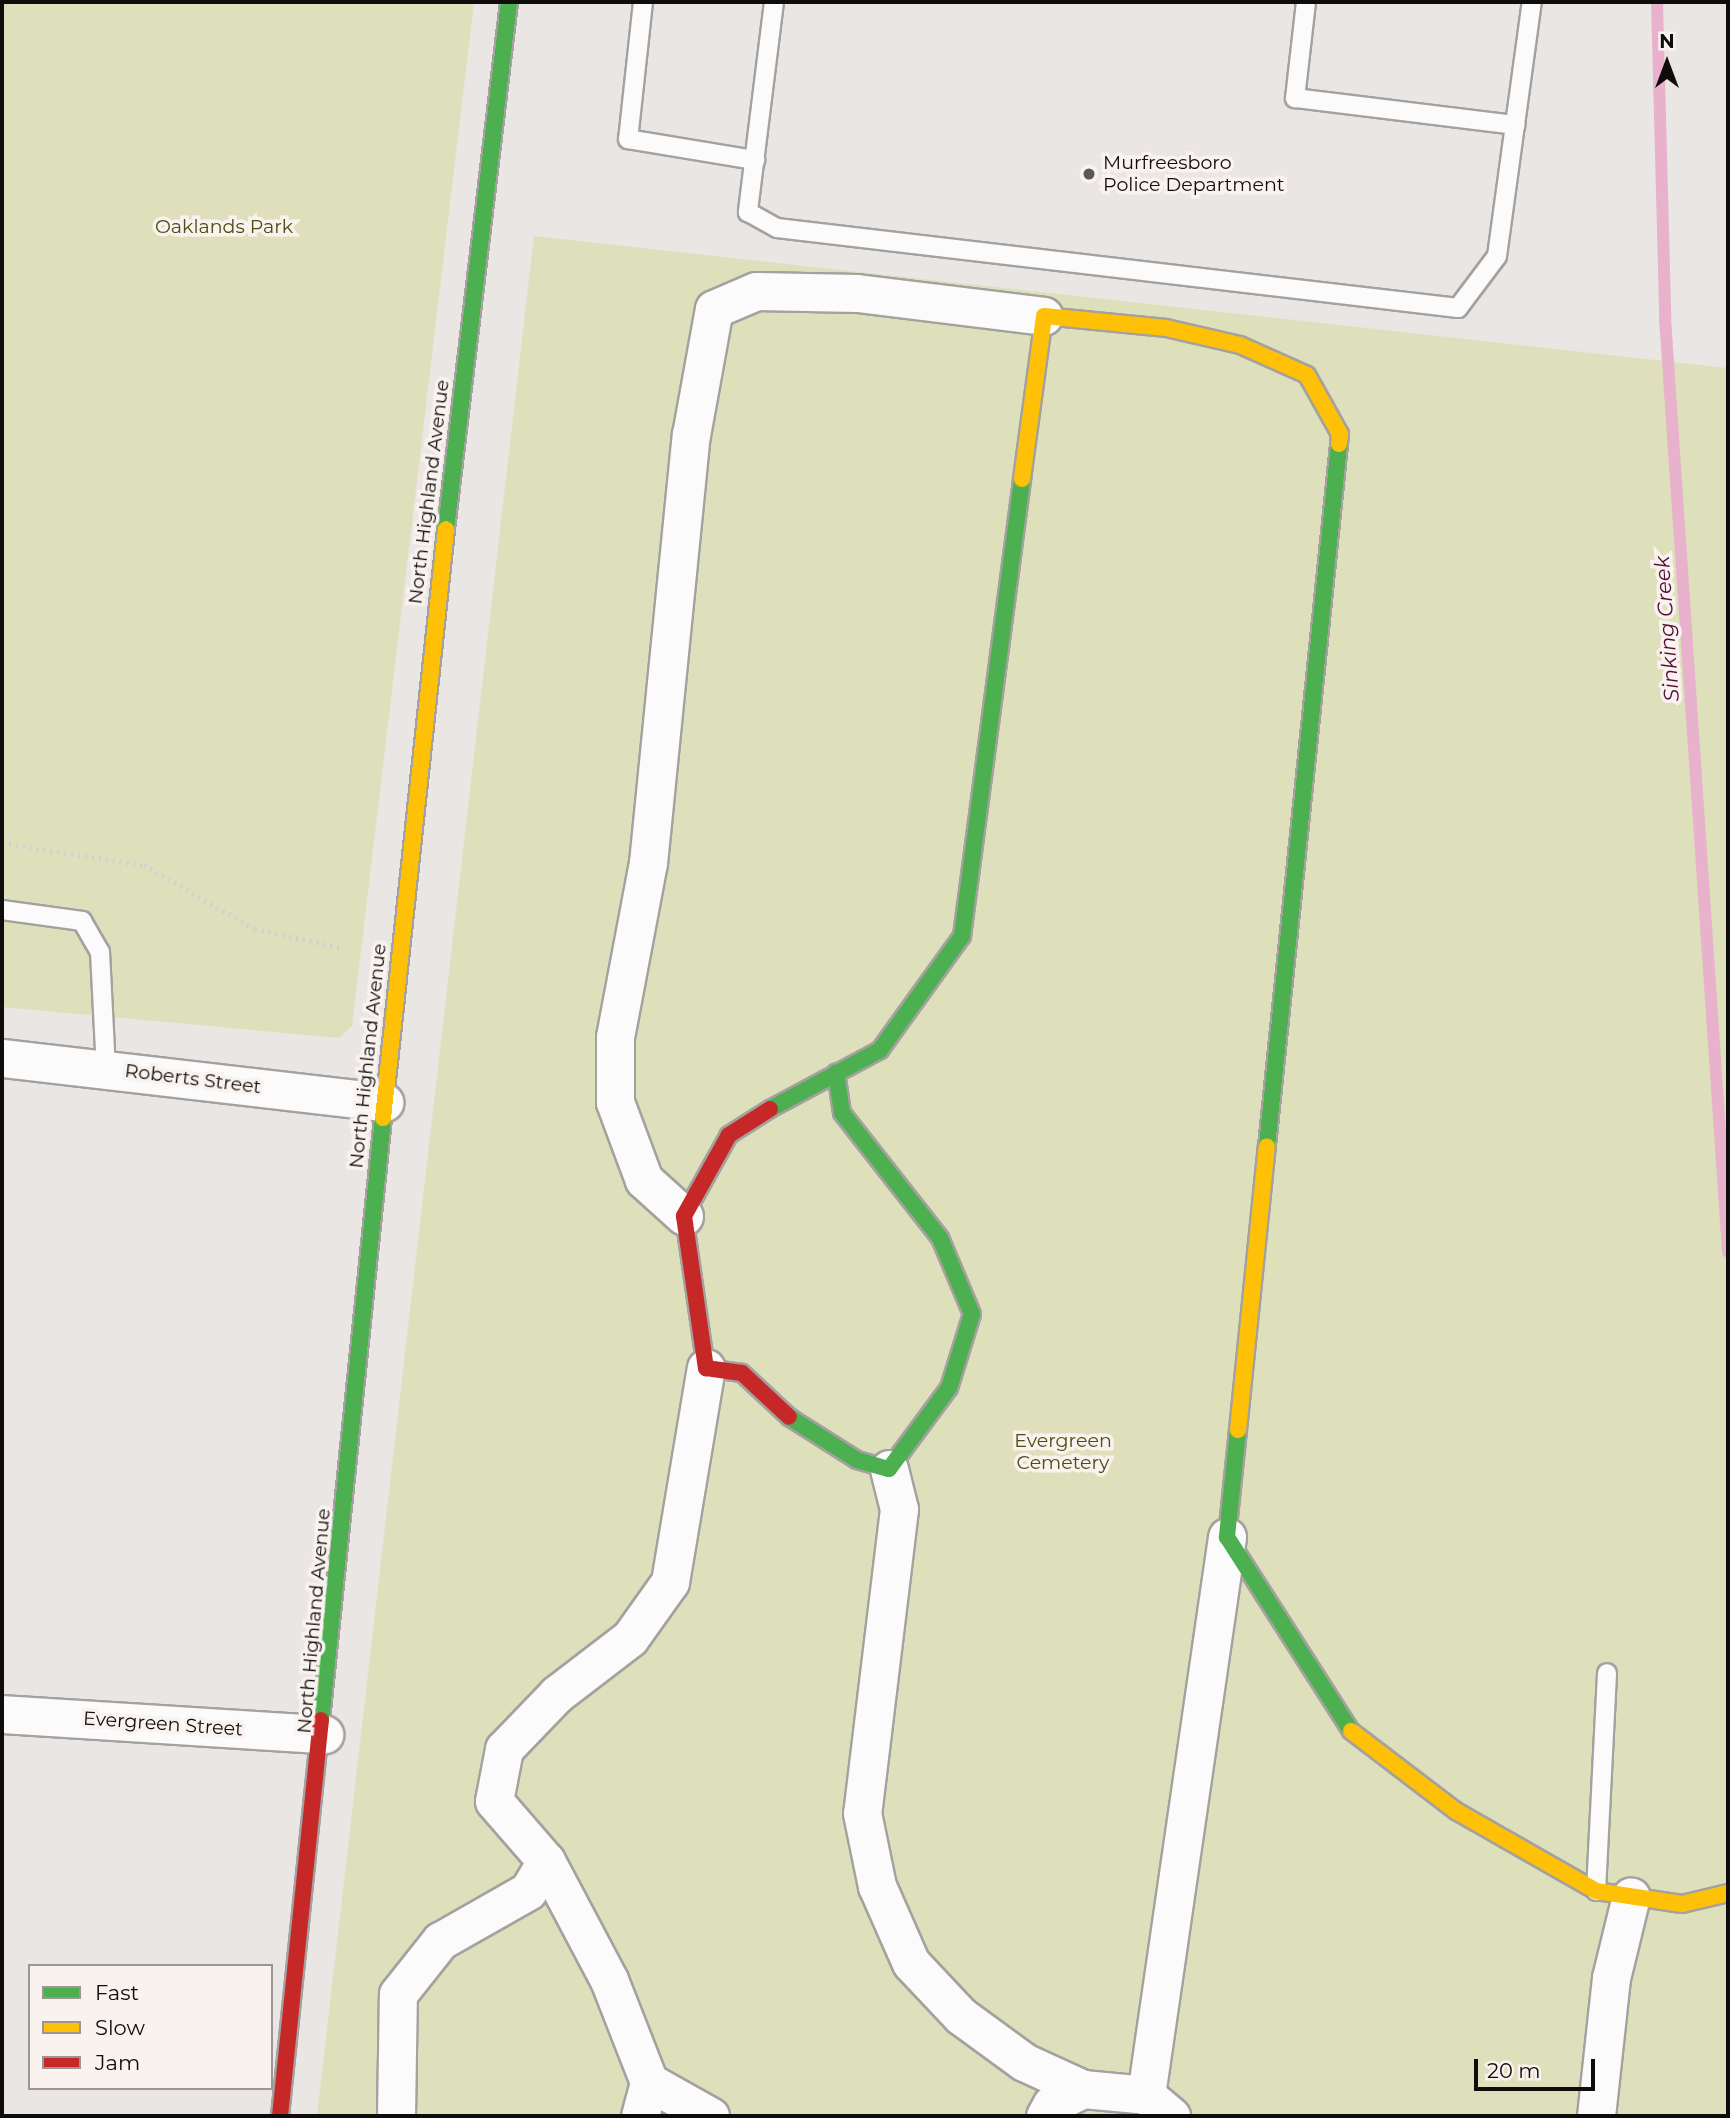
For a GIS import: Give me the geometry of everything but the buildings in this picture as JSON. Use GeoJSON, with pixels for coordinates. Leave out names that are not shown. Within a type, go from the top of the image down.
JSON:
{"type":"FeatureCollection","features":[{"type":"Feature","properties":{"kind":"street","name":"North Highland Avenue"},"geometry":{"type":"LineString","coordinates":[[280,2116],[324,1734],[384,1102],[509,2]]}},
{"type":"Feature","properties":{"kind":"street"},"geometry":{"type":"LineString","coordinates":[[684,1216],[644,1180],[615,1102],[615,1037],[648,863],[691,435],[715,309],[756,291],[857,293],[1166,328],[1240,345],[1307,375],[1340,434],[1227,1537],[1158,2105],[1083,2089],[1024,2062],[961,2016],[911,1964],[877,1886],[862,1813],[898,1509],[889,1469],[949,1388],[972,1314],[940,1237],[842,1113],[836,1072]]}},
{"type":"Feature","properties":{"kind":"street"},"geometry":{"type":"LineString","coordinates":[[710,2116],[645,2099],[609,1980],[546,1861],[494,1801],[504,1749],[557,1694],[630,1638],[670,1582],[706,1368],[684,1216],[729,1135],[836,1072],[880,1051],[962,936],[1044,316]]}},
{"type":"Feature","properties":{"kind":"street","name":"Roberts Street"},"geometry":{"type":"LineString","coordinates":[[2,1058],[384,1102]]}},
{"type":"Feature","properties":{"kind":"street"},"geometry":{"type":"LineString","coordinates":[[706,1368],[742,1373],[792,1420],[858,1460],[889,1469]]}},
{"type":"Feature","properties":{"kind":"street"},"geometry":{"type":"LineString","coordinates":[[1227,1537],[1340,1722],[1456,1811],[1596,1891],[1682,1904],[1728,1894]]}},
{"type":"Feature","properties":{"kind":"street","name":"Evergreen Street"},"geometry":{"type":"LineString","coordinates":[[2,1714],[324,1734]]}},
{"type":"Feature","properties":{"kind":"street"},"geometry":{"type":"LineString","coordinates":[[396,2116],[398,1994],[440,1941],[528,1891],[546,1861]]}},
{"type":"Feature","properties":{"kind":"street"},"geometry":{"type":"LineString","coordinates":[[1597,2116],[1611,1978],[1631,1896]]}},
{"type":"Feature","properties":{"kind":"street"},"geometry":{"type":"LineString","coordinates":[[1045,2116],[1051,2105],[1083,2089]]}},
{"type":"Feature","properties":{"kind":"lane"},"geometry":{"type":"LineString","coordinates":[[643,2],[628,139],[755,160]]}},
{"type":"Feature","properties":{"kind":"lane"},"geometry":{"type":"LineString","coordinates":[[774,2],[748,212],[777,228],[1458,308],[1497,256],[1532,2]]}},
{"type":"Feature","properties":{"kind":"lane"},"geometry":{"type":"LineString","coordinates":[[1306,2],[1295,98],[1515,125]]}},
{"type":"Feature","properties":{"kind":"lane"},"geometry":{"type":"LineString","coordinates":[[2,910],[82,921],[100,952],[106,1069]]}},
{"type":"Feature","properties":{"kind":"lane"},"geometry":{"type":"LineString","coordinates":[[1596,1891],[1607,1673]]}},
{"type":"Feature","properties":{"kind":"path"},"geometry":{"type":"LineString","coordinates":[[2,844],[144,865],[255,929],[343,948]]}},
{"type":"Feature","properties":{"kind":"green space","name":"Oaklands Park"},"geometry":{"type":"Polygon","coordinates":[[[2,2],[474,2],[352,1026],[339,1038],[2,1007],[2,2]]]}},
{"type":"Feature","properties":{"kind":"green space","name":"Evergreen Cemetery"},"geometry":{"type":"Polygon","coordinates":[[[534,236],[1728,368],[1728,2116],[317,2116],[534,236]]]}},
{"type":"Feature","properties":{"kind":"waterway","name":"Sinking Creek"},"geometry":{"type":"LineString","coordinates":[[1657,2],[1665,318],[1728,1252]]}},
{"type":"Feature","properties":{"kind":"traffic: fast"},"geometry":{"type":"LineString","coordinates":[[446,529],[509,2]]}},
{"type":"Feature","properties":{"kind":"traffic: fast"},"geometry":{"type":"LineString","coordinates":[[1267,1146],[1339,444]]}},
{"type":"Feature","properties":{"kind":"traffic: fast"},"geometry":{"type":"LineString","coordinates":[[770,1109],[880,1050],[962,936],[1022,479]]}},
{"type":"Feature","properties":{"kind":"traffic: fast"},"geometry":{"type":"LineString","coordinates":[[789,1417],[857,1460],[889,1469],[949,1388],[972,1314],[940,1238],[842,1113],[836,1072]]}},
{"type":"Feature","properties":{"kind":"traffic: fast"},"geometry":{"type":"LineString","coordinates":[[321,1720],[383,1118]]}},
{"type":"Feature","properties":{"kind":"traffic: fast"},"geometry":{"type":"LineString","coordinates":[[1238,1430],[1227,1537],[1351,1731]]}},
{"type":"Feature","properties":{"kind":"traffic: slow"},"geometry":{"type":"LineString","coordinates":[[1022,479],[1044,316],[1166,328],[1240,345],[1307,375],[1340,434],[1339,444]]}},
{"type":"Feature","properties":{"kind":"traffic: slow"},"geometry":{"type":"LineString","coordinates":[[383,1118],[446,529]]}},
{"type":"Feature","properties":{"kind":"traffic: slow"},"geometry":{"type":"LineString","coordinates":[[1238,1430],[1267,1146]]}},
{"type":"Feature","properties":{"kind":"traffic: slow"},"geometry":{"type":"LineString","coordinates":[[1351,1731],[1456,1811],[1596,1891],[1682,1904],[1728,1893]]}},
{"type":"Feature","properties":{"kind":"traffic: jam"},"geometry":{"type":"LineString","coordinates":[[770,1109],[729,1135],[684,1216],[706,1368],[742,1373],[789,1417]]}},
{"type":"Feature","properties":{"kind":"traffic: jam"},"geometry":{"type":"LineString","coordinates":[[280,2116],[321,1720]]}},
{"type":"Feature","properties":{"kind":"place","name":"Murfreesboro Police Department"},"geometry":{"type":"Point","coordinates":[1089,174]}}]}
